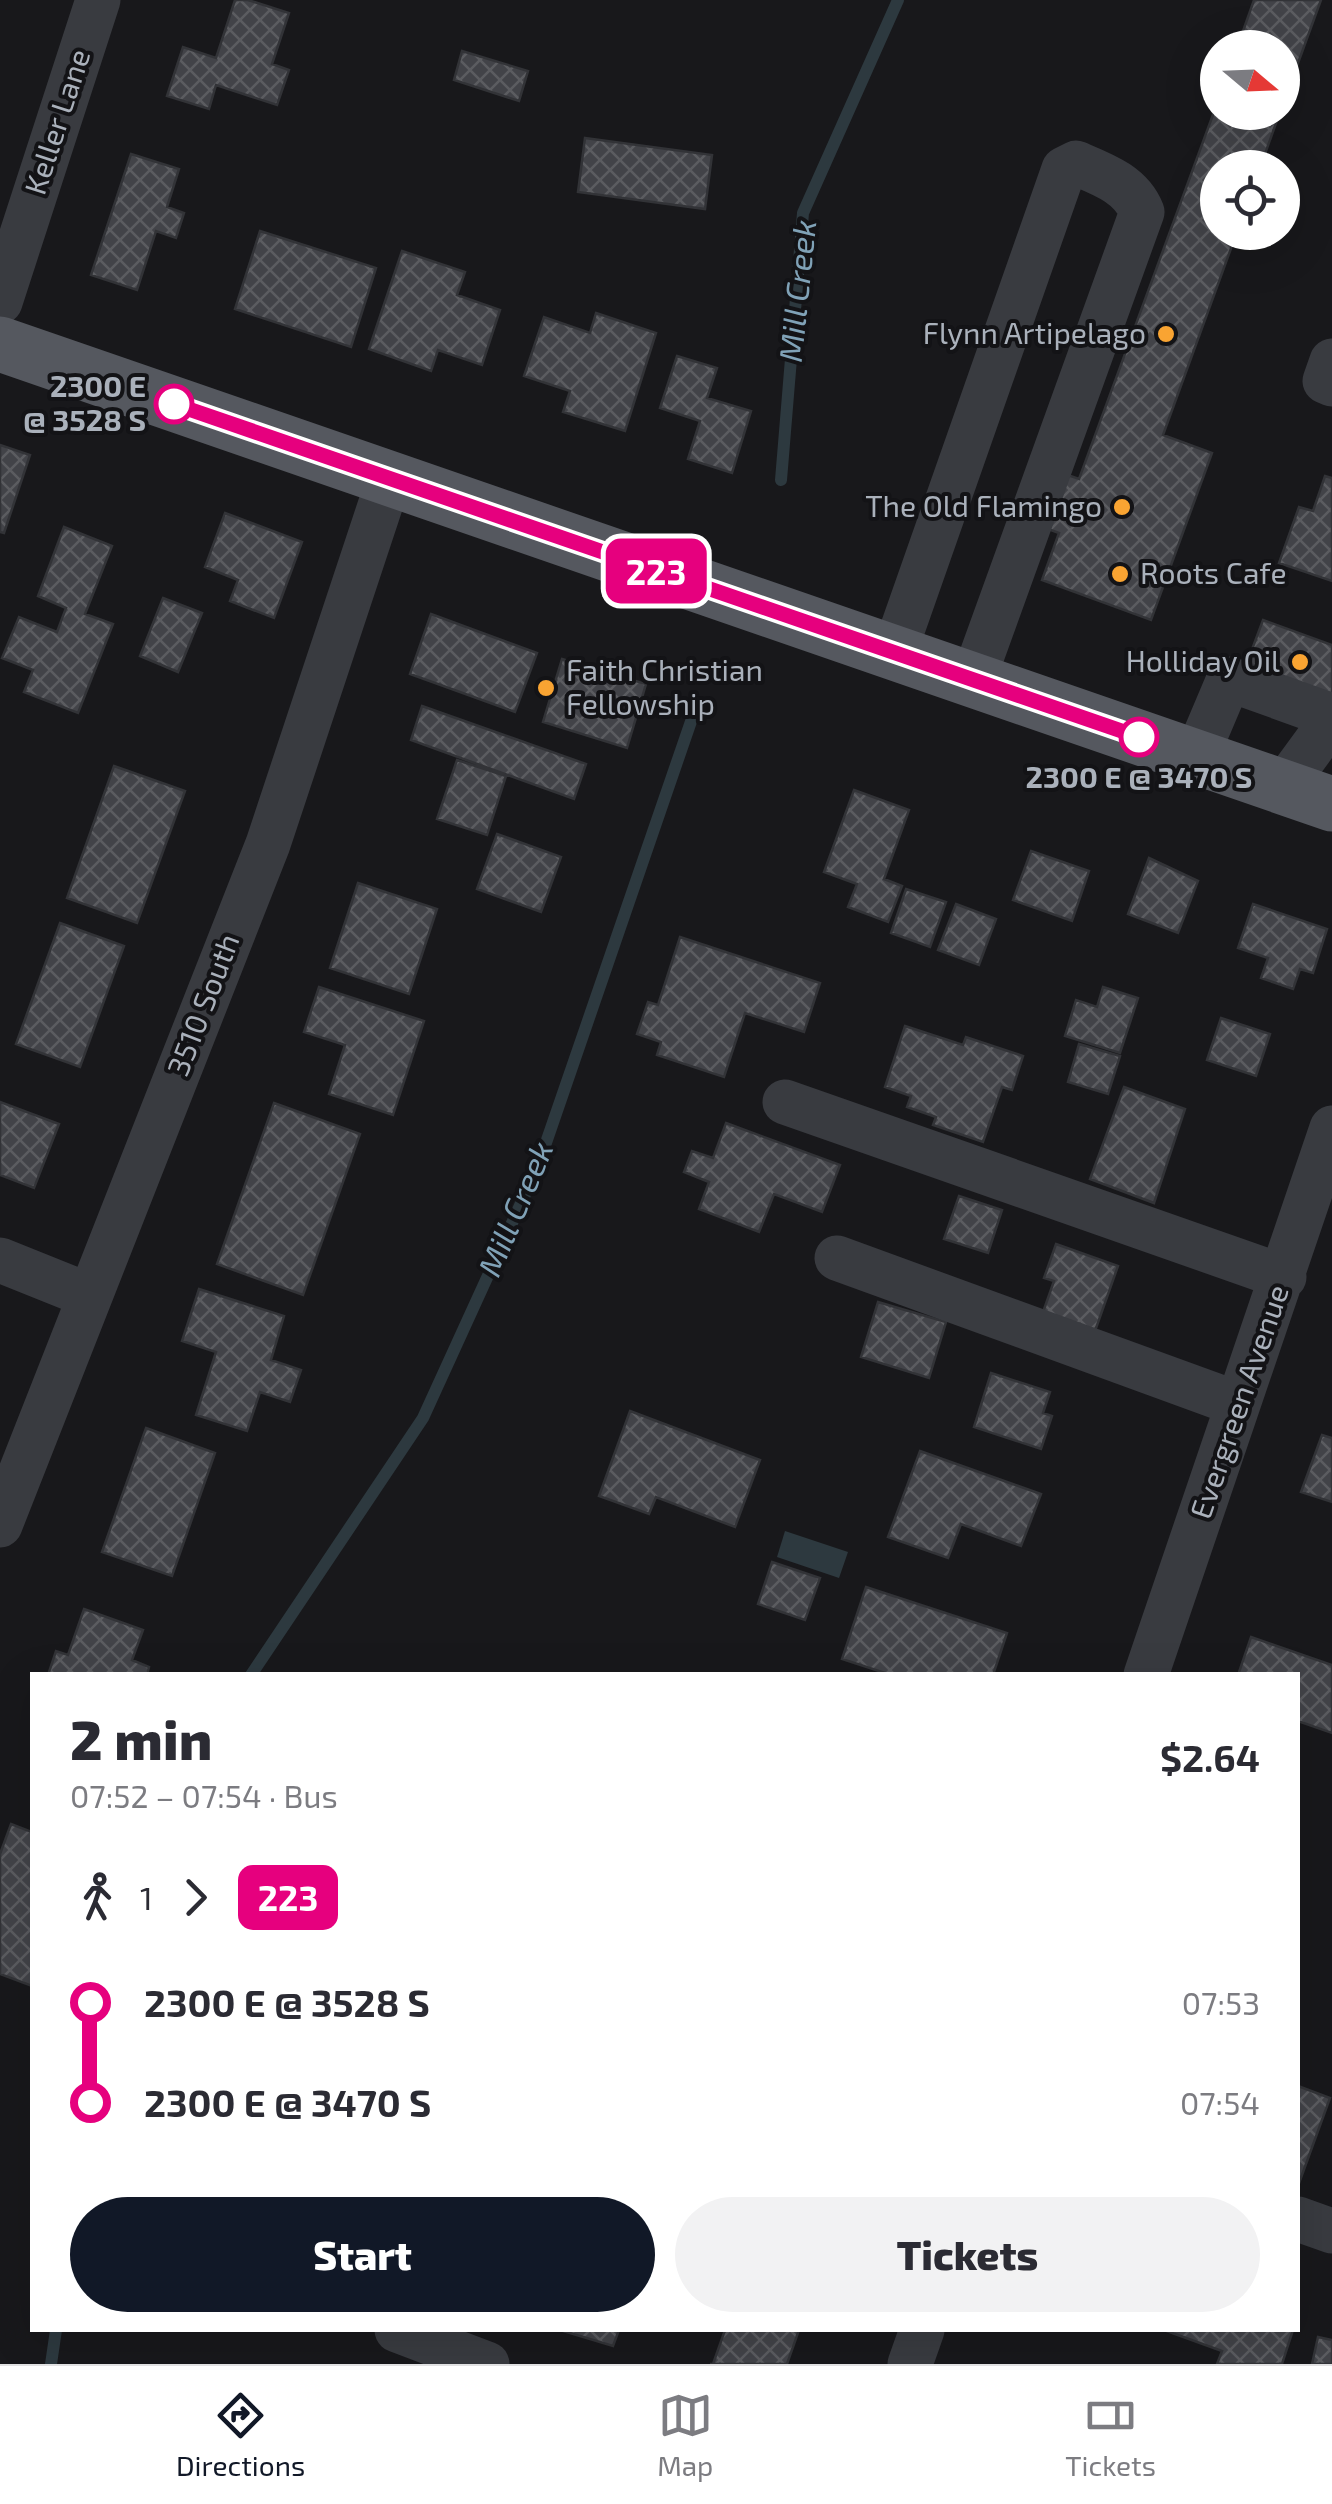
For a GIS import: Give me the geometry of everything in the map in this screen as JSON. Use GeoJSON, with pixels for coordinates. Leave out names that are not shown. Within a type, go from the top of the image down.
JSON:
{"type":"FeatureCollection","features":[{"type":"Feature","properties":{"kind":"main road"},"geometry":{"type":"LineString","coordinates":[[0,344],[1307,795]]}},
{"type":"Feature","properties":{"kind":"street","name":"Keller Lane"},"geometry":{"type":"LineString","coordinates":[[0,302],[98,0]]}},
{"type":"Feature","properties":{"kind":"street"},"geometry":{"type":"LineString","coordinates":[[894,653],[1064,169],[1076,164],[1110,178],[1136,197],[1142,212],[973,680]]}},
{"type":"Feature","properties":{"kind":"street"},"geometry":{"type":"LineString","coordinates":[[1332,361],[1325,381],[1332,384]]}},
{"type":"Feature","properties":{"kind":"street","name":"3510 South"},"geometry":{"type":"LineString","coordinates":[[0,1525],[268,844],[389,478]]}},
{"type":"Feature","properties":{"kind":"street"},"geometry":{"type":"LineString","coordinates":[[1196,757],[1229,679],[1332,718],[1307,795]]}},
{"type":"Feature","properties":{"kind":"street"},"geometry":{"type":"LineString","coordinates":[[785,1102],[1284,1277]]}},
{"type":"Feature","properties":{"kind":"street","name":"Evergreen Avenue"},"geometry":{"type":"LineString","coordinates":[[1147,1672],[1332,1128]]}},
{"type":"Feature","properties":{"kind":"street"},"geometry":{"type":"LineString","coordinates":[[836,1258],[1238,1404]]}},
{"type":"Feature","properties":{"kind":"street"},"geometry":{"type":"LineString","coordinates":[[0,1260],[90,1296]]}},
{"type":"Feature","properties":{"kind":"street"},"geometry":{"type":"LineString","coordinates":[[1300,2220],[1332,2231]]}},
{"type":"Feature","properties":{"kind":"street"},"geometry":{"type":"LineString","coordinates":[[402,2332],[487,2364]]}},
{"type":"Feature","properties":{"kind":"street"},"geometry":{"type":"LineString","coordinates":[[910,2364],[921,2332]]}},
{"type":"Feature","properties":{"kind":"shaded area"},"geometry":{"type":"Polygon","coordinates":[[[785,1531],[848,1552],[839,1578],[777,1557],[785,1531]]]}},
{"type":"Feature","properties":{"kind":"building"},"geometry":{"type":"Polygon","coordinates":[[[235,0],[248,0],[289,13],[272,64],[289,70],[277,105],[216,85],[209,109],[167,96],[183,47],[216,58],[235,0]]]}},
{"type":"Feature","properties":{"kind":"building"},"geometry":{"type":"Polygon","coordinates":[[[1254,0],[1321,0],[1300,58],[1300,30],[1243,30],[1254,0]]]}},
{"type":"Feature","properties":{"kind":"building"},"geometry":{"type":"Polygon","coordinates":[[[462,51],[528,71],[519,101],[454,80],[462,51]]]}},
{"type":"Feature","properties":{"kind":"building","name":"Flynn Artipelago"},"geometry":{"type":"Polygon","coordinates":[[[1207,130],[1274,130],[1266,150],[1200,150],[1200,250],[1230,250],[1163,435],[1212,453],[1151,620],[1042,580],[1059,533],[1048,529],[1068,475],[1079,479],[1207,130]]]}},
{"type":"Feature","properties":{"kind":"building"},"geometry":{"type":"Polygon","coordinates":[[[585,138],[712,155],[705,209],[578,192],[585,138]]]}},
{"type":"Feature","properties":{"kind":"building"},"geometry":{"type":"Polygon","coordinates":[[[131,154],[179,169],[167,207],[184,213],[176,238],[156,231],[137,290],[91,275],[131,154]]]}},
{"type":"Feature","properties":{"kind":"building"},"geometry":{"type":"Polygon","coordinates":[[[260,231],[376,268],[351,347],[235,309],[260,231]]]}},
{"type":"Feature","properties":{"kind":"building"},"geometry":{"type":"Polygon","coordinates":[[[402,251],[465,272],[457,295],[500,310],[482,365],[438,350],[431,371],[369,349],[402,251]]]}},
{"type":"Feature","properties":{"kind":"building"},"geometry":{"type":"Polygon","coordinates":[[[596,313],[656,333],[625,431],[563,412],[570,391],[524,376],[544,317],[590,333],[596,313]]]}},
{"type":"Feature","properties":{"kind":"building"},"geometry":{"type":"Polygon","coordinates":[[[677,356],[717,368],[707,398],[751,411],[732,473],[688,459],[700,421],[660,408],[677,356]]]}},
{"type":"Feature","properties":{"kind":"building"},"geometry":{"type":"Polygon","coordinates":[[[0,445],[30,455],[4,533],[0,532],[0,445]]]}},
{"type":"Feature","properties":{"kind":"building"},"geometry":{"type":"Polygon","coordinates":[[[1325,476],[1332,478],[1332,581],[1279,563],[1299,507],[1313,511],[1325,476]]]}},
{"type":"Feature","properties":{"kind":"building"},"geometry":{"type":"Polygon","coordinates":[[[225,513],[302,542],[274,618],[230,601],[238,580],[205,567],[225,513]]]}},
{"type":"Feature","properties":{"kind":"building"},"geometry":{"type":"Polygon","coordinates":[[[64,527],[112,546],[85,614],[113,624],[78,713],[24,692],[33,670],[2,658],[19,617],[57,632],[66,608],[38,596],[64,527]]]}},
{"type":"Feature","properties":{"kind":"building"},"geometry":{"type":"Polygon","coordinates":[[[163,598],[202,613],[178,672],[140,656],[163,598]]]}},
{"type":"Feature","properties":{"kind":"building"},"geometry":{"type":"Polygon","coordinates":[[[431,614],[537,653],[515,712],[410,674],[431,614]]]}},
{"type":"Feature","properties":{"kind":"building"},"geometry":{"type":"Polygon","coordinates":[[[1263,620],[1332,645],[1332,700],[1245,668],[1263,620]]]}},
{"type":"Feature","properties":{"kind":"building"},"geometry":{"type":"Polygon","coordinates":[[[562,659],[646,684],[627,748],[543,722],[562,659]]]}},
{"type":"Feature","properties":{"kind":"building"},"geometry":{"type":"Polygon","coordinates":[[[422,706],[586,764],[574,799],[411,740],[422,706]]]}},
{"type":"Feature","properties":{"kind":"building"},"geometry":{"type":"Polygon","coordinates":[[[457,760],[506,776],[487,835],[437,819],[457,760]]]}},
{"type":"Feature","properties":{"kind":"building"},"geometry":{"type":"Polygon","coordinates":[[[114,766],[185,791],[137,923],[67,898],[114,766]]]}},
{"type":"Feature","properties":{"kind":"building"},"geometry":{"type":"Polygon","coordinates":[[[854,790],[909,810],[884,879],[902,886],[888,922],[848,907],[857,884],[824,872],[854,790]]]}},
{"type":"Feature","properties":{"kind":"building"},"geometry":{"type":"Polygon","coordinates":[[[497,834],[561,857],[541,912],[477,889],[497,834]]]}},
{"type":"Feature","properties":{"kind":"building"},"geometry":{"type":"Polygon","coordinates":[[[1031,851],[1089,871],[1072,921],[1013,900],[1031,851]]]}},
{"type":"Feature","properties":{"kind":"building"},"geometry":{"type":"Polygon","coordinates":[[[1149,858],[1198,881],[1178,933],[1128,914],[1149,858]]]}},
{"type":"Feature","properties":{"kind":"building"},"geometry":{"type":"Polygon","coordinates":[[[358,883],[437,909],[409,994],[330,968],[358,883]]]}},
{"type":"Feature","properties":{"kind":"building"},"geometry":{"type":"Polygon","coordinates":[[[906,889],[946,902],[930,947],[891,933],[906,889]]]}},
{"type":"Feature","properties":{"kind":"building"},"geometry":{"type":"Polygon","coordinates":[[[956,904],[996,919],[979,965],[938,950],[956,904]]]}},
{"type":"Feature","properties":{"kind":"building"},"geometry":{"type":"Polygon","coordinates":[[[1253,904],[1327,929],[1313,973],[1300,969],[1293,989],[1261,978],[1268,958],[1238,948],[1253,904]]]}},
{"type":"Feature","properties":{"kind":"building"},"geometry":{"type":"Polygon","coordinates":[[[60,923],[124,946],[80,1067],[16,1044],[60,923]]]}},
{"type":"Feature","properties":{"kind":"building"},"geometry":{"type":"Polygon","coordinates":[[[680,937],[820,983],[804,1032],[745,1013],[724,1077],[657,1055],[661,1042],[637,1034],[648,1002],[658,1005],[680,937]]]}},
{"type":"Feature","properties":{"kind":"building"},"geometry":{"type":"Polygon","coordinates":[[[319,987],[424,1021],[393,1115],[329,1094],[345,1045],[304,1032],[319,987]]]}},
{"type":"Feature","properties":{"kind":"building"},"geometry":{"type":"Polygon","coordinates":[[[1103,987],[1138,998],[1120,1053],[1065,1036],[1076,1000],[1097,1007],[1103,987]]]}},
{"type":"Feature","properties":{"kind":"building"},"geometry":{"type":"Polygon","coordinates":[[[1221,1018],[1270,1034],[1256,1076],[1207,1060],[1221,1018]]]}},
{"type":"Feature","properties":{"kind":"building"},"geometry":{"type":"Polygon","coordinates":[[[905,1026],[963,1045],[966,1037],[1023,1056],[1012,1090],[1002,1087],[983,1142],[933,1125],[936,1117],[907,1107],[911,1096],[885,1087],[905,1026]]]}},
{"type":"Feature","properties":{"kind":"building"},"geometry":{"type":"Polygon","coordinates":[[[1079,1044],[1120,1056],[1108,1094],[1068,1082],[1079,1044]]]}},
{"type":"Feature","properties":{"kind":"building"},"geometry":{"type":"Polygon","coordinates":[[[1124,1087],[1185,1109],[1154,1203],[1090,1179],[1124,1087]]]}},
{"type":"Feature","properties":{"kind":"building"},"geometry":{"type":"Polygon","coordinates":[[[0,1102],[59,1124],[34,1188],[0,1175],[0,1102]]]}},
{"type":"Feature","properties":{"kind":"building"},"geometry":{"type":"Polygon","coordinates":[[[274,1103],[360,1134],[303,1295],[217,1264],[274,1103]]]}},
{"type":"Feature","properties":{"kind":"building"},"geometry":{"type":"Polygon","coordinates":[[[726,1123],[840,1165],[822,1212],[774,1194],[759,1232],[699,1209],[709,1182],[684,1172],[692,1151],[713,1158],[726,1123]]]}},
{"type":"Feature","properties":{"kind":"building"},"geometry":{"type":"Polygon","coordinates":[[[959,1196],[1002,1210],[988,1253],[944,1239],[959,1196]]]}},
{"type":"Feature","properties":{"kind":"building"},"geometry":{"type":"Polygon","coordinates":[[[1056,1244],[1118,1266],[1094,1334],[1042,1315],[1054,1281],[1044,1278],[1056,1244]]]}},
{"type":"Feature","properties":{"kind":"building"},"geometry":{"type":"Polygon","coordinates":[[[199,1289],[284,1316],[271,1360],[301,1370],[290,1402],[260,1392],[247,1431],[196,1415],[216,1352],[182,1341],[199,1289]]]}},
{"type":"Feature","properties":{"kind":"building"},"geometry":{"type":"Polygon","coordinates":[[[878,1302],[946,1322],[929,1378],[861,1357],[878,1302]]]}},
{"type":"Feature","properties":{"kind":"building"},"geometry":{"type":"Polygon","coordinates":[[[991,1373],[1050,1392],[1043,1413],[1052,1416],[1041,1449],[974,1427],[991,1373]]]}},
{"type":"Feature","properties":{"kind":"building"},"geometry":{"type":"Polygon","coordinates":[[[630,1411],[760,1460],[735,1527],[656,1497],[649,1514],[599,1496],[630,1411]]]}},
{"type":"Feature","properties":{"kind":"building"},"geometry":{"type":"Polygon","coordinates":[[[146,1428],[215,1453],[172,1576],[102,1552],[146,1428]]]}},
{"type":"Feature","properties":{"kind":"building"},"geometry":{"type":"Polygon","coordinates":[[[1322,1435],[1332,1438],[1332,1502],[1301,1492],[1322,1435]]]}},
{"type":"Feature","properties":{"kind":"building"},"geometry":{"type":"Polygon","coordinates":[[[920,1451],[1041,1494],[1021,1546],[961,1524],[948,1558],[888,1537],[920,1451]]]}},
{"type":"Feature","properties":{"kind":"building"},"geometry":{"type":"Polygon","coordinates":[[[772,1562],[820,1578],[805,1620],[758,1604],[772,1562]]]}},
{"type":"Feature","properties":{"kind":"building"},"geometry":{"type":"Polygon","coordinates":[[[866,1587],[1007,1633],[994,1672],[882,1672],[842,1659],[866,1587]]]}},
{"type":"Feature","properties":{"kind":"building"},"geometry":{"type":"Polygon","coordinates":[[[84,1609],[143,1630],[132,1660],[149,1667],[148,1672],[49,1672],[56,1651],[68,1655],[84,1609]]]}},
{"type":"Feature","properties":{"kind":"building"},"geometry":{"type":"Polygon","coordinates":[[[1251,1637],[1332,1665],[1332,1733],[1300,1722],[1300,1672],[1239,1672],[1251,1637]]]}},
{"type":"Feature","properties":{"kind":"building"},"geometry":{"type":"Polygon","coordinates":[[[11,1824],[30,1831],[30,1985],[0,1974],[0,1854],[11,1824]]]}},
{"type":"Feature","properties":{"kind":"building"},"geometry":{"type":"Polygon","coordinates":[[[1300,2087],[1330,2098],[1300,2180],[1300,2087]]]}},
{"type":"Feature","properties":{"kind":"building"},"geometry":{"type":"Polygon","coordinates":[[[567,2332],[618,2332],[613,2346],[567,2332]]]}},
{"type":"Feature","properties":{"kind":"building"},"geometry":{"type":"Polygon","coordinates":[[[724,2332],[798,2332],[787,2364],[713,2364],[724,2332]]]}},
{"type":"Feature","properties":{"kind":"building"},"geometry":{"type":"Polygon","coordinates":[[[1170,2332],[1292,2332],[1282,2364],[1217,2364],[1222,2351],[1170,2332]]]}},
{"type":"Feature","properties":{"kind":"building"},"geometry":{"type":"Polygon","coordinates":[[[1318,2337],[1332,2340],[1332,2364],[1312,2364],[1318,2337]]]}},
{"type":"Feature","properties":{"kind":"waterway","name":"Mill Creek"},"geometry":{"type":"LineString","coordinates":[[781,480],[803,213],[898,0]]}},
{"type":"Feature","properties":{"kind":"waterway","name":"Mill Creek"},"geometry":{"type":"LineString","coordinates":[[253,1672],[423,1418],[538,1166],[697,704]]}},
{"type":"Feature","properties":{"kind":"waterway","name":"Mill Creek"},"geometry":{"type":"LineString","coordinates":[[51,2364],[56,2332]]}},
{"type":"Feature","properties":{"kind":"bus line","name":"223"},"geometry":{"type":"LineString","coordinates":[[174,404],[1139,737]]}},
{"type":"Feature","properties":{"kind":"place","name":"Flynn Artipelago"},"geometry":{"type":"Point","coordinates":[1166,334]}},
{"type":"Feature","properties":{"kind":"place","name":"2300 E @ 3528 S"},"geometry":{"type":"Point","coordinates":[174,404]}},
{"type":"Feature","properties":{"kind":"place","name":"The Old Flamingo"},"geometry":{"type":"Point","coordinates":[1122,507]}},
{"type":"Feature","properties":{"kind":"place","name":"Roots Cafe"},"geometry":{"type":"Point","coordinates":[1120,574]}},
{"type":"Feature","properties":{"kind":"place","name":"Holliday Oil"},"geometry":{"type":"Point","coordinates":[1300,662]}},
{"type":"Feature","properties":{"kind":"place","name":"Faith Christian Fellowship"},"geometry":{"type":"Point","coordinates":[546,688]}},
{"type":"Feature","properties":{"kind":"place","name":"2300 E @ 3470 S"},"geometry":{"type":"Point","coordinates":[1139,737]}}]}
